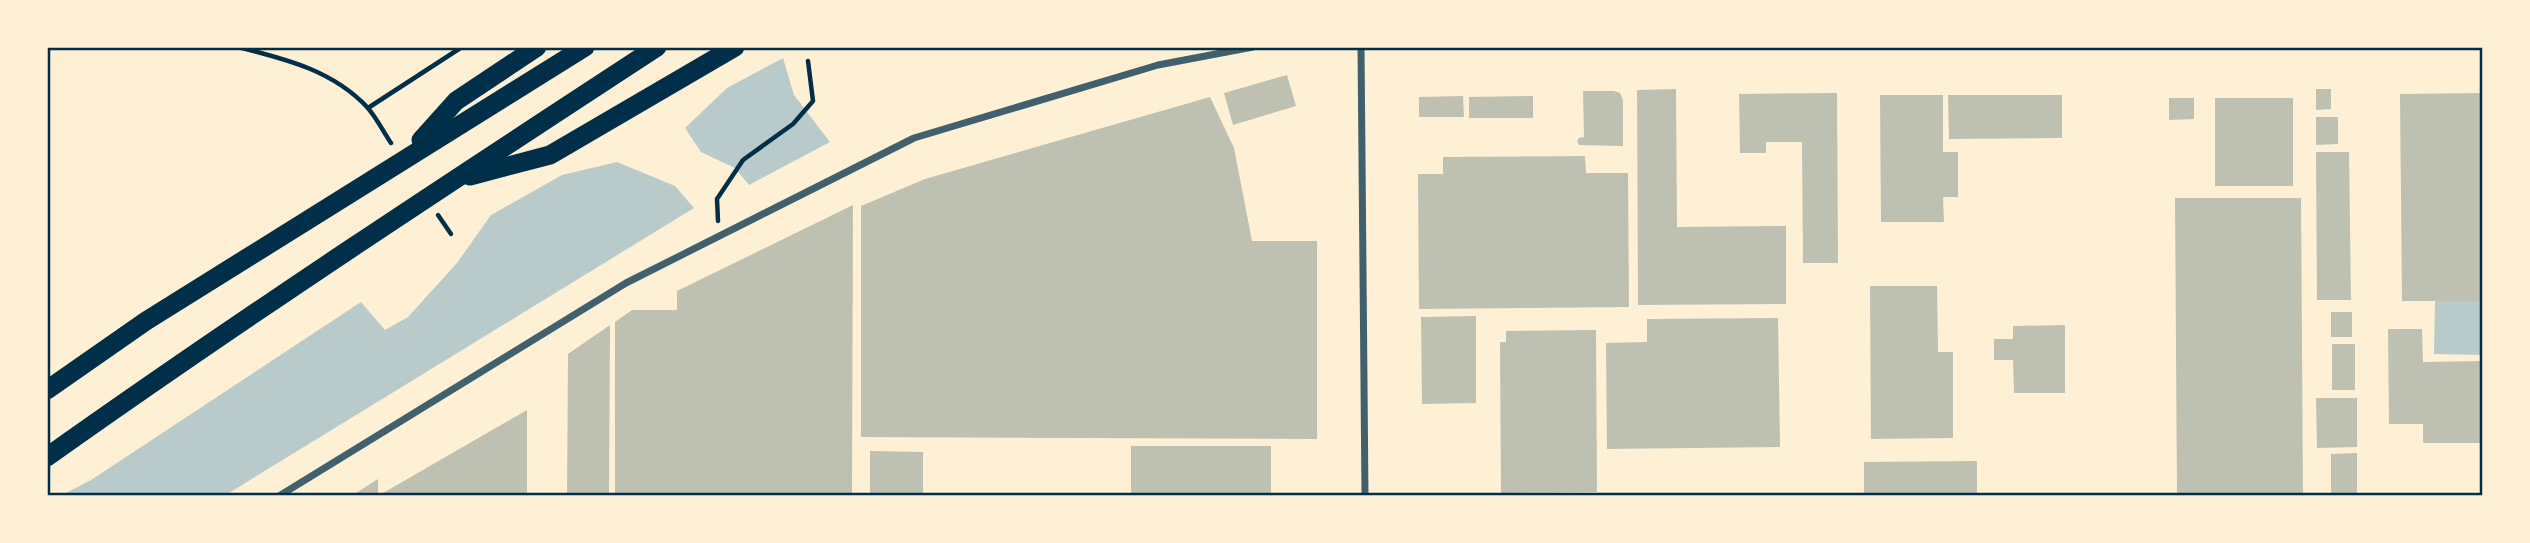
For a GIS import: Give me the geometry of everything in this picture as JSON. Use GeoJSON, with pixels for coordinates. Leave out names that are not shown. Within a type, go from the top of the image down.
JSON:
{"type":"FeatureCollection","features":[{"type":"Feature","properties":{"kind":"highway"},"geometry":{"type":"LineString","coordinates":[[402,155],[456,102],[537,47]]}},
{"type":"Feature","properties":{"kind":"highway"},"geometry":{"type":"LineString","coordinates":[[47,390],[146,321],[402,155],[585,47]]}},
{"type":"Feature","properties":{"kind":"highway"},"geometry":{"type":"LineString","coordinates":[[47,457],[176,366],[433,203],[452,181],[657,47]]}},
{"type":"Feature","properties":{"kind":"highway"},"geometry":{"type":"LineString","coordinates":[[452,181],[550,155],[735,47]]}},
{"type":"Feature","properties":{"kind":"street"},"geometry":{"type":"LineString","coordinates":[[279,496],[626,283],[914,138],[1158,65],[1253,47]]}},
{"type":"Feature","properties":{"kind":"street"},"geometry":{"type":"LineString","coordinates":[[1361,47],[1365,496]]}},
{"type":"Feature","properties":{"kind":"path"},"geometry":{"type":"LineString","coordinates":[[238,47],[289,60],[339,82],[368,108],[402,155]]}},
{"type":"Feature","properties":{"kind":"path"},"geometry":{"type":"LineString","coordinates":[[368,108],[462,47]]}},
{"type":"Feature","properties":{"kind":"path"},"geometry":{"type":"LineString","coordinates":[[719,236],[718,199],[743,160],[793,124],[813,101],[808,61]]}},
{"type":"Feature","properties":{"kind":"path"},"geometry":{"type":"LineString","coordinates":[[433,203],[451,234]]}},
{"type":"Feature","properties":{"kind":"shaded area"},"geometry":{"type":"Polygon","coordinates":[[[783,58],[794,95],[830,142],[749,185],[735,168],[701,152],[685,128],[727,88],[783,58]]]}},
{"type":"Feature","properties":{"kind":"shaded area"},"geometry":{"type":"Polygon","coordinates":[[[617,162],[675,186],[694,208],[224,496],[60,496],[91,480],[361,302],[385,330],[408,317],[457,263],[491,215],[562,175],[617,162]]]}},
{"type":"Feature","properties":{"kind":"shaded area"},"geometry":{"type":"Polygon","coordinates":[[[2435,301],[2483,301],[2483,355],[2434,354],[2435,301]]]}},
{"type":"Feature","properties":{"kind":"building"},"geometry":{"type":"Polygon","coordinates":[[[1287,75],[1296,106],[1233,125],[1224,93],[1287,75]]]}},
{"type":"Feature","properties":{"kind":"building"},"geometry":{"type":"Polygon","coordinates":[[[1676,89],[1677,227],[1786,226],[1786,304],[1638,305],[1637,90],[1676,89]]]}},
{"type":"Feature","properties":{"kind":"building"},"geometry":{"type":"Polygon","coordinates":[[[2316,89],[2331,89],[2331,109],[2316,110],[2316,89]]]}},
{"type":"Feature","properties":{"kind":"building"},"geometry":{"type":"Polygon","coordinates":[[[1583,91],[1620,93],[1623,100],[1623,146],[1579,145],[1577,141],[1584,137],[1583,91]]]}},
{"type":"Feature","properties":{"kind":"building"},"geometry":{"type":"Polygon","coordinates":[[[1837,93],[1838,263],[1803,263],[1802,142],[1766,142],[1766,153],[1740,153],[1739,94],[1837,93]]]}},
{"type":"Feature","properties":{"kind":"building"},"geometry":{"type":"Polygon","coordinates":[[[2483,93],[2483,301],[2402,301],[2400,94],[2483,93]]]}},
{"type":"Feature","properties":{"kind":"building"},"geometry":{"type":"Polygon","coordinates":[[[1880,95],[1943,95],[1943,152],[1958,152],[1958,197],[1943,197],[1944,222],[1881,222],[1880,95]]]}},
{"type":"Feature","properties":{"kind":"building"},"geometry":{"type":"Polygon","coordinates":[[[1948,95],[2062,95],[2062,138],[1949,139],[1948,95]]]}},
{"type":"Feature","properties":{"kind":"building"},"geometry":{"type":"Polygon","coordinates":[[[1463,96],[1464,117],[1419,117],[1419,97],[1463,96]]]}},
{"type":"Feature","properties":{"kind":"building"},"geometry":{"type":"Polygon","coordinates":[[[1533,96],[1533,118],[1469,118],[1469,97],[1533,96]]]}},
{"type":"Feature","properties":{"kind":"building"},"geometry":{"type":"Polygon","coordinates":[[[1210,97],[1234,148],[1252,241],[1317,241],[1317,439],[861,437],[861,206],[925,179],[1210,97]]]}},
{"type":"Feature","properties":{"kind":"building"},"geometry":{"type":"Polygon","coordinates":[[[2169,98],[2194,98],[2194,119],[2169,120],[2169,98]]]}},
{"type":"Feature","properties":{"kind":"building"},"geometry":{"type":"Polygon","coordinates":[[[2215,98],[2293,98],[2293,186],[2215,186],[2215,98]]]}},
{"type":"Feature","properties":{"kind":"building"},"geometry":{"type":"Polygon","coordinates":[[[2316,117],[2338,117],[2338,144],[2316,145],[2316,117]]]}},
{"type":"Feature","properties":{"kind":"building"},"geometry":{"type":"Polygon","coordinates":[[[2316,152],[2349,152],[2351,300],[2317,300],[2316,152]]]}},
{"type":"Feature","properties":{"kind":"building"},"geometry":{"type":"Polygon","coordinates":[[[1585,156],[1586,173],[1628,173],[1629,307],[1419,309],[1418,174],[1443,174],[1443,157],[1585,156]]]}},
{"type":"Feature","properties":{"kind":"building"},"geometry":{"type":"Polygon","coordinates":[[[2175,198],[2301,198],[2303,496],[2177,496],[2175,198]]]}},
{"type":"Feature","properties":{"kind":"building"},"geometry":{"type":"Polygon","coordinates":[[[853,205],[852,496],[615,496],[615,322],[632,310],[677,310],[677,291],[853,205]]]}},
{"type":"Feature","properties":{"kind":"building"},"geometry":{"type":"Polygon","coordinates":[[[1870,286],[1937,286],[1938,352],[1953,352],[1953,438],[1871,439],[1870,286]]]}},
{"type":"Feature","properties":{"kind":"building"},"geometry":{"type":"Polygon","coordinates":[[[2331,312],[2352,312],[2352,337],[2331,337],[2331,312]]]}},
{"type":"Feature","properties":{"kind":"building"},"geometry":{"type":"Polygon","coordinates":[[[1476,316],[1476,403],[1422,404],[1421,317],[1476,316]]]}},
{"type":"Feature","properties":{"kind":"building"},"geometry":{"type":"Polygon","coordinates":[[[1778,318],[1780,447],[1607,449],[1606,343],[1647,342],[1647,319],[1778,318]]]}},
{"type":"Feature","properties":{"kind":"building"},"geometry":{"type":"Polygon","coordinates":[[[610,325],[609,496],[567,496],[568,354],[610,325]]]}},
{"type":"Feature","properties":{"kind":"building"},"geometry":{"type":"Polygon","coordinates":[[[2065,325],[2065,393],[2014,393],[2013,360],[1994,360],[1994,339],[2013,339],[2013,326],[2065,325]]]}},
{"type":"Feature","properties":{"kind":"building"},"geometry":{"type":"Polygon","coordinates":[[[2388,329],[2422,329],[2423,362],[2483,361],[2483,443],[2423,443],[2423,424],[2389,424],[2388,329]]]}},
{"type":"Feature","properties":{"kind":"building"},"geometry":{"type":"Polygon","coordinates":[[[1596,330],[1597,492],[1501,493],[1500,342],[1506,342],[1506,331],[1596,330]]]}},
{"type":"Feature","properties":{"kind":"building"},"geometry":{"type":"Polygon","coordinates":[[[2332,344],[2355,344],[2355,390],[2332,390],[2332,344]]]}},
{"type":"Feature","properties":{"kind":"building"},"geometry":{"type":"Polygon","coordinates":[[[2316,398],[2357,398],[2357,447],[2317,448],[2316,398]]]}},
{"type":"Feature","properties":{"kind":"building"},"geometry":{"type":"Polygon","coordinates":[[[527,410],[527,496],[383,496],[383,493],[527,410]]]}},
{"type":"Feature","properties":{"kind":"building"},"geometry":{"type":"Polygon","coordinates":[[[1131,446],[1271,446],[1271,496],[1131,496],[1131,446]]]}},
{"type":"Feature","properties":{"kind":"building"},"geometry":{"type":"Polygon","coordinates":[[[870,451],[923,452],[923,496],[870,496],[870,451]]]}},
{"type":"Feature","properties":{"kind":"building"},"geometry":{"type":"Polygon","coordinates":[[[2357,453],[2357,496],[2331,496],[2331,454],[2357,453]]]}},
{"type":"Feature","properties":{"kind":"building"},"geometry":{"type":"Polygon","coordinates":[[[1977,461],[1977,495],[1864,496],[1864,462],[1977,461]]]}},
{"type":"Feature","properties":{"kind":"building"},"geometry":{"type":"Polygon","coordinates":[[[378,479],[378,496],[351,496],[378,479]]]}}]}
